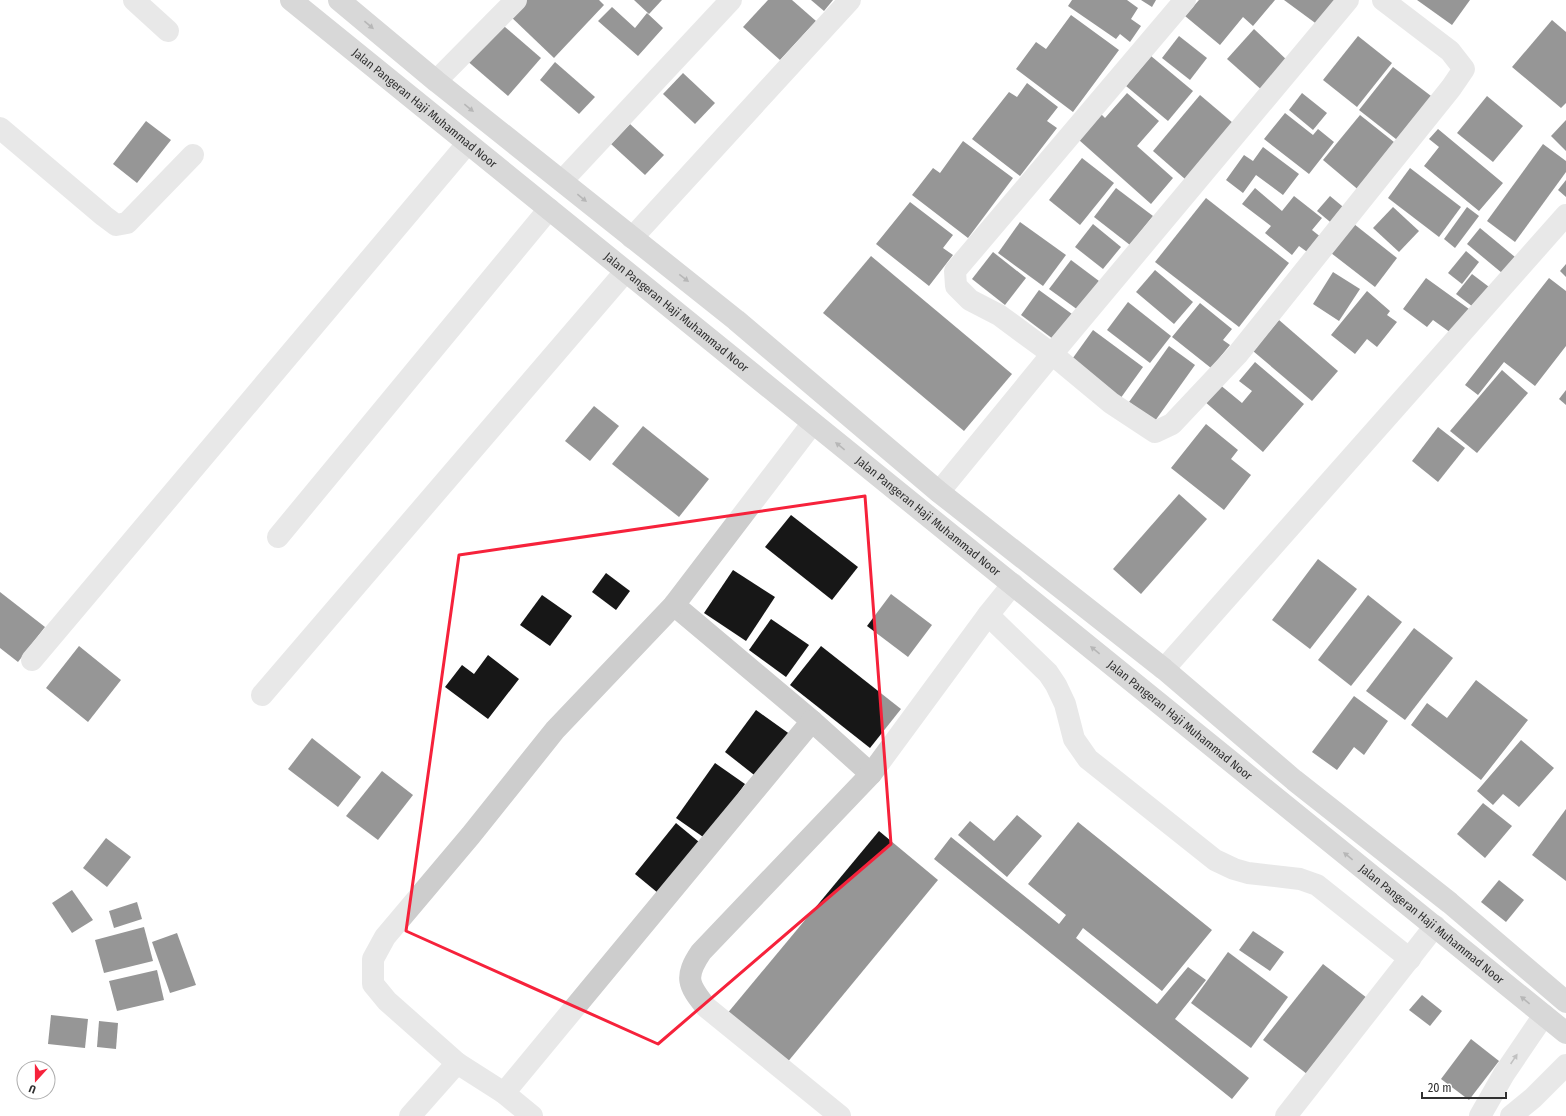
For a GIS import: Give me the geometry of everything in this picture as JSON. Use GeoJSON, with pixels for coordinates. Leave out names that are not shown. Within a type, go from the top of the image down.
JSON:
{"type":"FeatureCollection","features":[{"type":"Feature","properties":{"kind":"main road","name":"Jalan Pangeran Haji Muhammad Noor"},"geometry":{"type":"LineString","coordinates":[[291,0],[625,272],[719,346],[812,424],[1013,584],[1566,1033]]}},
{"type":"Feature","properties":{"kind":"main road"},"geometry":{"type":"LineString","coordinates":[[339,0],[436,81],[736,320],[939,492],[1164,669],[1294,780],[1450,903],[1566,1002]]}},
{"type":"Feature","properties":{"kind":"main road"},"geometry":{"type":"LineString","coordinates":[[719,346],[736,320]]}},
{"type":"Feature","properties":{"kind":"main road"},"geometry":{"type":"LineString","coordinates":[[1412,908],[1430,887]]}},
{"type":"Feature","properties":{"kind":"main road"},"geometry":{"type":"LineString","coordinates":[[1435,926],[1450,903]]}},
{"type":"Feature","properties":{"kind":"street"},"geometry":{"type":"LineString","coordinates":[[134,0],[168,31]]}},
{"type":"Feature","properties":{"kind":"street"},"geometry":{"type":"LineString","coordinates":[[436,81],[516,0]]}},
{"type":"Feature","properties":{"kind":"street"},"geometry":{"type":"LineString","coordinates":[[562,181],[731,0]]}},
{"type":"Feature","properties":{"kind":"street"},"geometry":{"type":"LineString","coordinates":[[632,238],[850,0]]}},
{"type":"Feature","properties":{"kind":"street"},"geometry":{"type":"LineString","coordinates":[[1185,0],[955,271],[956,286],[970,300],[999,315],[1052,354],[1111,403],[1155,432],[1172,424],[1232,361],[1446,94],[1464,68],[1450,51],[1383,0]]}},
{"type":"Feature","properties":{"kind":"street"},"geometry":{"type":"LineString","coordinates":[[939,492],[1052,354],[1348,0]]}},
{"type":"Feature","properties":{"kind":"street"},"geometry":{"type":"LineString","coordinates":[[0,128],[104,216],[116,224],[127,223],[193,155]]}},
{"type":"Feature","properties":{"kind":"street"},"geometry":{"type":"LineString","coordinates":[[32,660],[467,144]]}},
{"type":"Feature","properties":{"kind":"street"},"geometry":{"type":"LineString","coordinates":[[278,537],[549,209]]}},
{"type":"Feature","properties":{"kind":"street"},"geometry":{"type":"LineString","coordinates":[[1164,669],[1566,215]]}},
{"type":"Feature","properties":{"kind":"street"},"geometry":{"type":"LineString","coordinates":[[262,695],[625,272]]}},
{"type":"Feature","properties":{"kind":"street"},"geometry":{"type":"LineString","coordinates":[[532,1116],[504,1093],[457,1063],[387,1001],[373,984],[373,959],[385,937],[466,841],[556,730],[674,605],[812,424]]}},
{"type":"Feature","properties":{"kind":"street"},"geometry":{"type":"LineString","coordinates":[[840,1116],[706,1007],[694,992],[690,980],[692,965],[700,952],[871,774],[988,615],[1013,584]]}},
{"type":"Feature","properties":{"kind":"street"},"geometry":{"type":"LineString","coordinates":[[674,605],[812,721],[871,774]]}},
{"type":"Feature","properties":{"kind":"street"},"geometry":{"type":"LineString","coordinates":[[988,615],[1048,673],[1056,685],[1065,704],[1074,739],[1088,759],[1215,860],[1234,869],[1248,873],[1300,879],[1317,885],[1410,959]]}},
{"type":"Feature","properties":{"kind":"street"},"geometry":{"type":"LineString","coordinates":[[504,1093],[812,721]]}},
{"type":"Feature","properties":{"kind":"street"},"geometry":{"type":"LineString","coordinates":[[1286,1116],[1435,926]]}},
{"type":"Feature","properties":{"kind":"street"},"geometry":{"type":"LineString","coordinates":[[1480,1116],[1504,1074],[1544,1015]]}},
{"type":"Feature","properties":{"kind":"street"},"geometry":{"type":"LineString","coordinates":[[410,1116],[457,1063]]}},
{"type":"Feature","properties":{"kind":"street"},"geometry":{"type":"LineString","coordinates":[[1511,1116],[1533,1098],[1566,1065]]}},
{"type":"Feature","properties":{"kind":"highlighted area"},"geometry":{"type":"Polygon","coordinates":[[[865,496],[891,844],[658,1044],[406,931],[459,555],[865,496]]]}},
{"type":"Feature","properties":{"kind":"building"},"geometry":{"type":"Polygon","coordinates":[[[521,0],[599,0],[604,5],[554,58],[508,14],[521,0]]]}},
{"type":"Feature","properties":{"kind":"building"},"geometry":{"type":"Polygon","coordinates":[[[634,0],[662,0],[649,14],[634,0]]]}},
{"type":"Feature","properties":{"kind":"building"},"geometry":{"type":"Polygon","coordinates":[[[768,0],[792,0],[816,21],[780,60],[743,27],[768,0]]]}},
{"type":"Feature","properties":{"kind":"building"},"geometry":{"type":"Polygon","coordinates":[[[811,0],[833,0],[824,11],[811,0]]]}},
{"type":"Feature","properties":{"kind":"building"},"geometry":{"type":"Polygon","coordinates":[[[1072,0],[1127,0],[1138,8],[1131,19],[1141,26],[1130,42],[1120,34],[1116,39],[1068,6],[1072,0]]]}},
{"type":"Feature","properties":{"kind":"building"},"geometry":{"type":"Polygon","coordinates":[[[1141,0],[1156,0],[1152,7],[1141,0]]]}},
{"type":"Feature","properties":{"kind":"building"},"geometry":{"type":"Polygon","coordinates":[[[1199,0],[1275,0],[1253,26],[1243,17],[1220,45],[1185,16],[1199,0]]]}},
{"type":"Feature","properties":{"kind":"building"},"geometry":{"type":"Polygon","coordinates":[[[1284,0],[1337,0],[1318,25],[1284,0]]]}},
{"type":"Feature","properties":{"kind":"building"},"geometry":{"type":"Polygon","coordinates":[[[1417,0],[1470,0],[1452,25],[1417,0]]]}},
{"type":"Feature","properties":{"kind":"building"},"geometry":{"type":"Polygon","coordinates":[[[612,7],[635,28],[647,13],[663,28],[638,56],[598,21],[612,7]]]}},
{"type":"Feature","properties":{"kind":"building"},"geometry":{"type":"Polygon","coordinates":[[[1071,15],[1119,50],[1073,112],[1016,69],[1036,42],[1046,49],[1071,15]]]}},
{"type":"Feature","properties":{"kind":"building"},"geometry":{"type":"Polygon","coordinates":[[[1552,20],[1566,32],[1566,103],[1561,108],[1512,67],[1552,20]]]}},
{"type":"Feature","properties":{"kind":"building"},"geometry":{"type":"Polygon","coordinates":[[[498,21],[541,58],[508,96],[465,59],[498,21]]]}},
{"type":"Feature","properties":{"kind":"building"},"geometry":{"type":"Polygon","coordinates":[[[1254,29],[1290,63],[1264,92],[1227,59],[1254,29]]]}},
{"type":"Feature","properties":{"kind":"building"},"geometry":{"type":"Polygon","coordinates":[[[1179,36],[1207,58],[1190,80],[1162,58],[1179,36]]]}},
{"type":"Feature","properties":{"kind":"building"},"geometry":{"type":"Polygon","coordinates":[[[1358,36],[1392,63],[1357,107],[1323,80],[1358,36]]]}},
{"type":"Feature","properties":{"kind":"building"},"geometry":{"type":"Polygon","coordinates":[[[1151,56],[1193,91],[1168,121],[1126,86],[1151,56]]]}},
{"type":"Feature","properties":{"kind":"building"},"geometry":{"type":"Polygon","coordinates":[[[555,62],[595,97],[579,114],[540,80],[555,62]]]}},
{"type":"Feature","properties":{"kind":"building"},"geometry":{"type":"Polygon","coordinates":[[[1393,67],[1435,99],[1401,143],[1359,110],[1393,67]]]}},
{"type":"Feature","properties":{"kind":"building"},"geometry":{"type":"Polygon","coordinates":[[[683,73],[715,103],[695,124],[663,94],[683,73]]]}},
{"type":"Feature","properties":{"kind":"building"},"geometry":{"type":"Polygon","coordinates":[[[1027,83],[1058,107],[1047,121],[1057,128],[1020,176],[972,139],[1009,92],[1017,97],[1027,83]]]}},
{"type":"Feature","properties":{"kind":"building"},"geometry":{"type":"Polygon","coordinates":[[[1127,93],[1159,121],[1137,146],[1173,178],[1151,204],[1079,140],[1101,114],[1105,118],[1127,93]]]}},
{"type":"Feature","properties":{"kind":"building"},"geometry":{"type":"Polygon","coordinates":[[[1302,93],[1327,113],[1313,130],[1289,110],[1302,93]]]}},
{"type":"Feature","properties":{"kind":"building"},"geometry":{"type":"Polygon","coordinates":[[[1200,95],[1233,123],[1185,179],[1153,151],[1200,95]]]}},
{"type":"Feature","properties":{"kind":"building"},"geometry":{"type":"Polygon","coordinates":[[[1487,96],[1523,126],[1493,162],[1457,133],[1487,96]]]}},
{"type":"Feature","properties":{"kind":"building"},"geometry":{"type":"Polygon","coordinates":[[[1285,113],[1313,135],[1318,129],[1334,142],[1309,174],[1264,139],[1285,113]]]}},
{"type":"Feature","properties":{"kind":"building"},"geometry":{"type":"Polygon","coordinates":[[[1360,115],[1399,146],[1361,192],[1323,160],[1360,115]]]}},
{"type":"Feature","properties":{"kind":"building"},"geometry":{"type":"Polygon","coordinates":[[[1566,120],[1566,151],[1551,136],[1566,120]]]}},
{"type":"Feature","properties":{"kind":"building"},"geometry":{"type":"Polygon","coordinates":[[[146,121],[171,140],[137,183],[113,164],[146,121]]]}},
{"type":"Feature","properties":{"kind":"building"},"geometry":{"type":"Polygon","coordinates":[[[630,124],[664,155],[645,175],[611,144],[630,124]]]}},
{"type":"Feature","properties":{"kind":"building"},"geometry":{"type":"Polygon","coordinates":[[[1438,129],[1503,183],[1479,211],[1424,166],[1439,147],[1429,139],[1438,129]]]}},
{"type":"Feature","properties":{"kind":"building"},"geometry":{"type":"Polygon","coordinates":[[[963,141],[1013,178],[968,238],[912,195],[933,168],[940,173],[963,141]]]}},
{"type":"Feature","properties":{"kind":"building"},"geometry":{"type":"Polygon","coordinates":[[[1543,144],[1566,161],[1566,172],[1515,242],[1487,221],[1543,144]]]}},
{"type":"Feature","properties":{"kind":"building"},"geometry":{"type":"Polygon","coordinates":[[[1263,147],[1299,174],[1283,195],[1256,175],[1243,193],[1226,180],[1244,155],[1253,161],[1263,147]]]}},
{"type":"Feature","properties":{"kind":"building"},"geometry":{"type":"Polygon","coordinates":[[[1082,158],[1114,183],[1080,225],[1049,200],[1082,158]]]}},
{"type":"Feature","properties":{"kind":"building"},"geometry":{"type":"Polygon","coordinates":[[[1410,168],[1461,207],[1439,237],[1388,198],[1410,168]]]}},
{"type":"Feature","properties":{"kind":"building"},"geometry":{"type":"Polygon","coordinates":[[[1566,180],[1566,197],[1558,190],[1566,180]]]}},
{"type":"Feature","properties":{"kind":"building"},"geometry":{"type":"Polygon","coordinates":[[[1116,188],[1153,216],[1130,245],[1094,217],[1116,188]]]}},
{"type":"Feature","properties":{"kind":"building"},"geometry":{"type":"Polygon","coordinates":[[[1255,188],[1282,211],[1294,196],[1322,218],[1312,230],[1322,238],[1310,254],[1299,246],[1292,255],[1265,233],[1271,226],[1242,204],[1255,188]]]}},
{"type":"Feature","properties":{"kind":"building"},"geometry":{"type":"Polygon","coordinates":[[[1330,196],[1348,211],[1335,226],[1317,211],[1330,196]]]}},
{"type":"Feature","properties":{"kind":"building"},"geometry":{"type":"Polygon","coordinates":[[[1206,198],[1289,263],[1239,327],[1155,262],[1206,198]]]}},
{"type":"Feature","properties":{"kind":"building"},"geometry":{"type":"Polygon","coordinates":[[[910,202],[953,235],[943,248],[953,255],[929,286],[876,244],[910,202]]]}},
{"type":"Feature","properties":{"kind":"building"},"geometry":{"type":"Polygon","coordinates":[[[1393,207],[1419,231],[1399,252],[1373,228],[1393,207]]]}},
{"type":"Feature","properties":{"kind":"building"},"geometry":{"type":"Polygon","coordinates":[[[1467,207],[1479,216],[1455,248],[1444,239],[1467,207]]]}},
{"type":"Feature","properties":{"kind":"building"},"geometry":{"type":"Polygon","coordinates":[[[1020,222],[1066,255],[1043,286],[998,253],[1020,222]]]}},
{"type":"Feature","properties":{"kind":"building"},"geometry":{"type":"Polygon","coordinates":[[[1093,224],[1121,247],[1103,269],[1075,247],[1093,224]]]}},
{"type":"Feature","properties":{"kind":"building"},"geometry":{"type":"Polygon","coordinates":[[[1354,224],[1397,258],[1375,287],[1331,253],[1354,224]]]}},
{"type":"Feature","properties":{"kind":"building"},"geometry":{"type":"Polygon","coordinates":[[[1480,228],[1515,257],[1502,273],[1467,244],[1480,228]]]}},
{"type":"Feature","properties":{"kind":"building"},"geometry":{"type":"Polygon","coordinates":[[[1466,251],[1479,262],[1462,284],[1448,273],[1466,251]]]}},
{"type":"Feature","properties":{"kind":"building"},"geometry":{"type":"Polygon","coordinates":[[[993,252],[1026,278],[1005,305],[972,279],[993,252]]]}},
{"type":"Feature","properties":{"kind":"building"},"geometry":{"type":"Polygon","coordinates":[[[871,256],[1012,374],[964,431],[823,313],[871,256]]]}},
{"type":"Feature","properties":{"kind":"building"},"geometry":{"type":"Polygon","coordinates":[[[1071,260],[1099,281],[1078,310],[1049,289],[1071,260]]]}},
{"type":"Feature","properties":{"kind":"building"},"geometry":{"type":"Polygon","coordinates":[[[1566,264],[1566,277],[1560,271],[1566,264]]]}},
{"type":"Feature","properties":{"kind":"building"},"geometry":{"type":"Polygon","coordinates":[[[1155,270],[1193,302],[1174,324],[1136,292],[1155,270]]]}},
{"type":"Feature","properties":{"kind":"building"},"geometry":{"type":"Polygon","coordinates":[[[1333,272],[1360,289],[1339,321],[1313,304],[1333,272]]]}},
{"type":"Feature","properties":{"kind":"building"},"geometry":{"type":"Polygon","coordinates":[[[1472,274],[1493,290],[1477,310],[1456,294],[1472,274]]]}},
{"type":"Feature","properties":{"kind":"building"},"geometry":{"type":"Polygon","coordinates":[[[1426,278],[1469,309],[1451,333],[1433,320],[1427,327],[1403,309],[1426,278]]]}},
{"type":"Feature","properties":{"kind":"building"},"geometry":{"type":"Polygon","coordinates":[[[1549,278],[1566,291],[1566,346],[1535,386],[1504,362],[1478,395],[1465,385],[1549,278]]]}},
{"type":"Feature","properties":{"kind":"building"},"geometry":{"type":"Polygon","coordinates":[[[1039,290],[1072,314],[1053,339],[1021,315],[1039,290]]]}},
{"type":"Feature","properties":{"kind":"building"},"geometry":{"type":"Polygon","coordinates":[[[1367,291],[1390,311],[1387,315],[1397,322],[1377,347],[1367,339],[1355,354],[1331,335],[1367,291]]]}},
{"type":"Feature","properties":{"kind":"building"},"geometry":{"type":"Polygon","coordinates":[[[1128,302],[1171,336],[1150,363],[1107,330],[1128,302]]]}},
{"type":"Feature","properties":{"kind":"building"},"geometry":{"type":"Polygon","coordinates":[[[1200,303],[1232,329],[1223,340],[1230,345],[1211,368],[1172,337],[1200,303]]]}},
{"type":"Feature","properties":{"kind":"building"},"geometry":{"type":"Polygon","coordinates":[[[1279,320],[1338,371],[1312,401],[1253,351],[1279,320]]]}},
{"type":"Feature","properties":{"kind":"building"},"geometry":{"type":"Polygon","coordinates":[[[1093,330],[1143,367],[1120,399],[1070,362],[1093,330]]]}},
{"type":"Feature","properties":{"kind":"building"},"geometry":{"type":"Polygon","coordinates":[[[1169,346],[1195,365],[1155,421],[1129,402],[1169,346]]]}},
{"type":"Feature","properties":{"kind":"building"},"geometry":{"type":"Polygon","coordinates":[[[1255,362],[1304,404],[1263,452],[1204,401],[1219,384],[1242,403],[1252,391],[1239,381],[1255,362]]]}},
{"type":"Feature","properties":{"kind":"building"},"geometry":{"type":"Polygon","coordinates":[[[1502,370],[1528,393],[1477,453],[1450,431],[1502,370]]]}},
{"type":"Feature","properties":{"kind":"building"},"geometry":{"type":"Polygon","coordinates":[[[1566,390],[1566,405],[1559,399],[1566,390]]]}},
{"type":"Feature","properties":{"kind":"building"},"geometry":{"type":"Polygon","coordinates":[[[594,406],[619,426],[590,461],[565,441],[594,406]]]}},
{"type":"Feature","properties":{"kind":"building"},"geometry":{"type":"Polygon","coordinates":[[[1206,424],[1238,450],[1231,459],[1251,475],[1224,510],[1171,468],[1206,424]]]}},
{"type":"Feature","properties":{"kind":"building"},"geometry":{"type":"Polygon","coordinates":[[[643,426],[709,479],[679,517],[612,464],[643,426]]]}},
{"type":"Feature","properties":{"kind":"building"},"geometry":{"type":"Polygon","coordinates":[[[1438,427],[1465,448],[1438,482],[1412,461],[1438,427]]]}},
{"type":"Feature","properties":{"kind":"building"},"geometry":{"type":"Polygon","coordinates":[[[1179,494],[1207,519],[1141,594],[1113,569],[1179,494]]]}},
{"type":"Feature","properties":{"kind":"building"},"geometry":{"type":"Polygon","coordinates":[[[791,515],[858,567],[832,600],[765,547],[791,515]]]}},
{"type":"Feature","properties":{"kind":"building"},"geometry":{"type":"Polygon","coordinates":[[[1318,559],[1357,589],[1310,649],[1272,620],[1318,559]]]}},
{"type":"Feature","properties":{"kind":"building"},"geometry":{"type":"Polygon","coordinates":[[[733,570],[775,597],[746,641],[704,613],[733,570]]]}},
{"type":"Feature","properties":{"kind":"building"},"geometry":{"type":"Polygon","coordinates":[[[606,573],[630,591],[616,610],[592,592],[606,573]]]}},
{"type":"Feature","properties":{"kind":"building"},"geometry":{"type":"Polygon","coordinates":[[[0,592],[45,627],[18,662],[0,648],[0,592]]]}},
{"type":"Feature","properties":{"kind":"building"},"geometry":{"type":"Polygon","coordinates":[[[891,594],[932,625],[908,657],[867,626],[891,594]]]}},
{"type":"Feature","properties":{"kind":"building"},"geometry":{"type":"Polygon","coordinates":[[[542,595],[572,616],[550,646],[520,625],[542,595]]]}},
{"type":"Feature","properties":{"kind":"building"},"geometry":{"type":"Polygon","coordinates":[[[1368,595],[1402,622],[1351,686],[1318,660],[1368,595]]]}},
{"type":"Feature","properties":{"kind":"building"},"geometry":{"type":"Polygon","coordinates":[[[771,619],[809,645],[786,677],[749,650],[771,619]]]}},
{"type":"Feature","properties":{"kind":"building"},"geometry":{"type":"Polygon","coordinates":[[[1414,628],[1453,658],[1405,720],[1366,691],[1414,628]]]}},
{"type":"Feature","properties":{"kind":"building"},"geometry":{"type":"Polygon","coordinates":[[[79,646],[121,680],[88,722],[46,688],[79,646]]]}},
{"type":"Feature","properties":{"kind":"building"},"geometry":{"type":"Polygon","coordinates":[[[821,646],[901,709],[870,748],[790,685],[821,646]]]}},
{"type":"Feature","properties":{"kind":"building"},"geometry":{"type":"Polygon","coordinates":[[[488,655],[519,679],[488,719],[445,687],[462,665],[474,674],[488,655]]]}},
{"type":"Feature","properties":{"kind":"building"},"geometry":{"type":"Polygon","coordinates":[[[1476,680],[1528,720],[1481,780],[1411,725],[1427,703],[1447,718],[1476,680]]]}},
{"type":"Feature","properties":{"kind":"building"},"geometry":{"type":"Polygon","coordinates":[[[1354,696],[1388,721],[1364,755],[1354,747],[1337,770],[1312,752],[1354,696]]]}},
{"type":"Feature","properties":{"kind":"building"},"geometry":{"type":"Polygon","coordinates":[[[756,710],[791,735],[758,778],[725,752],[756,710]]]}},
{"type":"Feature","properties":{"kind":"building"},"geometry":{"type":"Polygon","coordinates":[[[312,738],[361,777],[338,807],[288,769],[312,738]]]}},
{"type":"Feature","properties":{"kind":"building"},"geometry":{"type":"Polygon","coordinates":[[[1521,740],[1554,768],[1519,807],[1503,794],[1493,805],[1477,791],[1521,740]]]}},
{"type":"Feature","properties":{"kind":"building"},"geometry":{"type":"Polygon","coordinates":[[[715,763],[745,784],[706,839],[676,818],[715,763]]]}},
{"type":"Feature","properties":{"kind":"building"},"geometry":{"type":"Polygon","coordinates":[[[382,771],[413,795],[378,840],[346,816],[382,771]]]}},
{"type":"Feature","properties":{"kind":"building"},"geometry":{"type":"Polygon","coordinates":[[[1483,803],[1512,826],[1485,858],[1457,834],[1483,803]]]}},
{"type":"Feature","properties":{"kind":"building"},"geometry":{"type":"Polygon","coordinates":[[[1566,809],[1566,881],[1532,855],[1566,809]]]}},
{"type":"Feature","properties":{"kind":"building"},"geometry":{"type":"Polygon","coordinates":[[[1017,815],[1042,836],[1007,877],[958,835],[970,821],[994,841],[1017,815]]]}},
{"type":"Feature","properties":{"kind":"building"},"geometry":{"type":"Polygon","coordinates":[[[1078,822],[1212,930],[1162,991],[1083,928],[1076,938],[1157,1004],[1188,967],[1206,980],[1175,1019],[1249,1078],[1232,1099],[934,859],[951,837],[1059,924],[1066,915],[1028,884],[1078,822]]]}},
{"type":"Feature","properties":{"kind":"building"},"geometry":{"type":"Polygon","coordinates":[[[676,823],[699,842],[658,893],[635,874],[676,823]]]}},
{"type":"Feature","properties":{"kind":"building"},"geometry":{"type":"Polygon","coordinates":[[[879,831],[938,880],[786,1064],[726,1015],[879,831]]]}},
{"type":"Feature","properties":{"kind":"building"},"geometry":{"type":"Polygon","coordinates":[[[106,838],[131,857],[107,887],[83,868],[106,838]]]}},
{"type":"Feature","properties":{"kind":"building"},"geometry":{"type":"Polygon","coordinates":[[[1499,880],[1524,900],[1506,922],[1481,902],[1499,880]]]}},
{"type":"Feature","properties":{"kind":"building"},"geometry":{"type":"Polygon","coordinates":[[[72,890],[93,920],[72,933],[52,903],[72,890]]]}},
{"type":"Feature","properties":{"kind":"building"},"geometry":{"type":"Polygon","coordinates":[[[137,902],[142,919],[114,928],[109,911],[137,902]]]}},
{"type":"Feature","properties":{"kind":"building"},"geometry":{"type":"Polygon","coordinates":[[[144,927],[153,961],[104,973],[95,940],[144,927]]]}},
{"type":"Feature","properties":{"kind":"building"},"geometry":{"type":"Polygon","coordinates":[[[1253,931],[1284,952],[1270,971],[1239,950],[1253,931]]]}},
{"type":"Feature","properties":{"kind":"building"},"geometry":{"type":"Polygon","coordinates":[[[177,933],[196,985],[170,993],[152,942],[177,933]]]}},
{"type":"Feature","properties":{"kind":"building"},"geometry":{"type":"Polygon","coordinates":[[[1228,952],[1288,997],[1251,1048],[1191,1003],[1228,952]]]}},
{"type":"Feature","properties":{"kind":"building"},"geometry":{"type":"Polygon","coordinates":[[[1323,964],[1367,998],[1307,1074],[1263,1040],[1323,964]]]}},
{"type":"Feature","properties":{"kind":"building"},"geometry":{"type":"Polygon","coordinates":[[[157,970],[164,1000],[117,1011],[109,981],[157,970]]]}},
{"type":"Feature","properties":{"kind":"building"},"geometry":{"type":"Polygon","coordinates":[[[1422,995],[1442,1011],[1430,1026],[1409,1010],[1422,995]]]}},
{"type":"Feature","properties":{"kind":"building"},"geometry":{"type":"Polygon","coordinates":[[[51,1015],[88,1019],[85,1048],[48,1044],[51,1015]]]}},
{"type":"Feature","properties":{"kind":"building"},"geometry":{"type":"Polygon","coordinates":[[[99,1021],[118,1023],[116,1049],[97,1047],[99,1021]]]}},
{"type":"Feature","properties":{"kind":"building"},"geometry":{"type":"Polygon","coordinates":[[[1471,1039],[1499,1061],[1469,1100],[1441,1079],[1471,1039]]]}}]}
